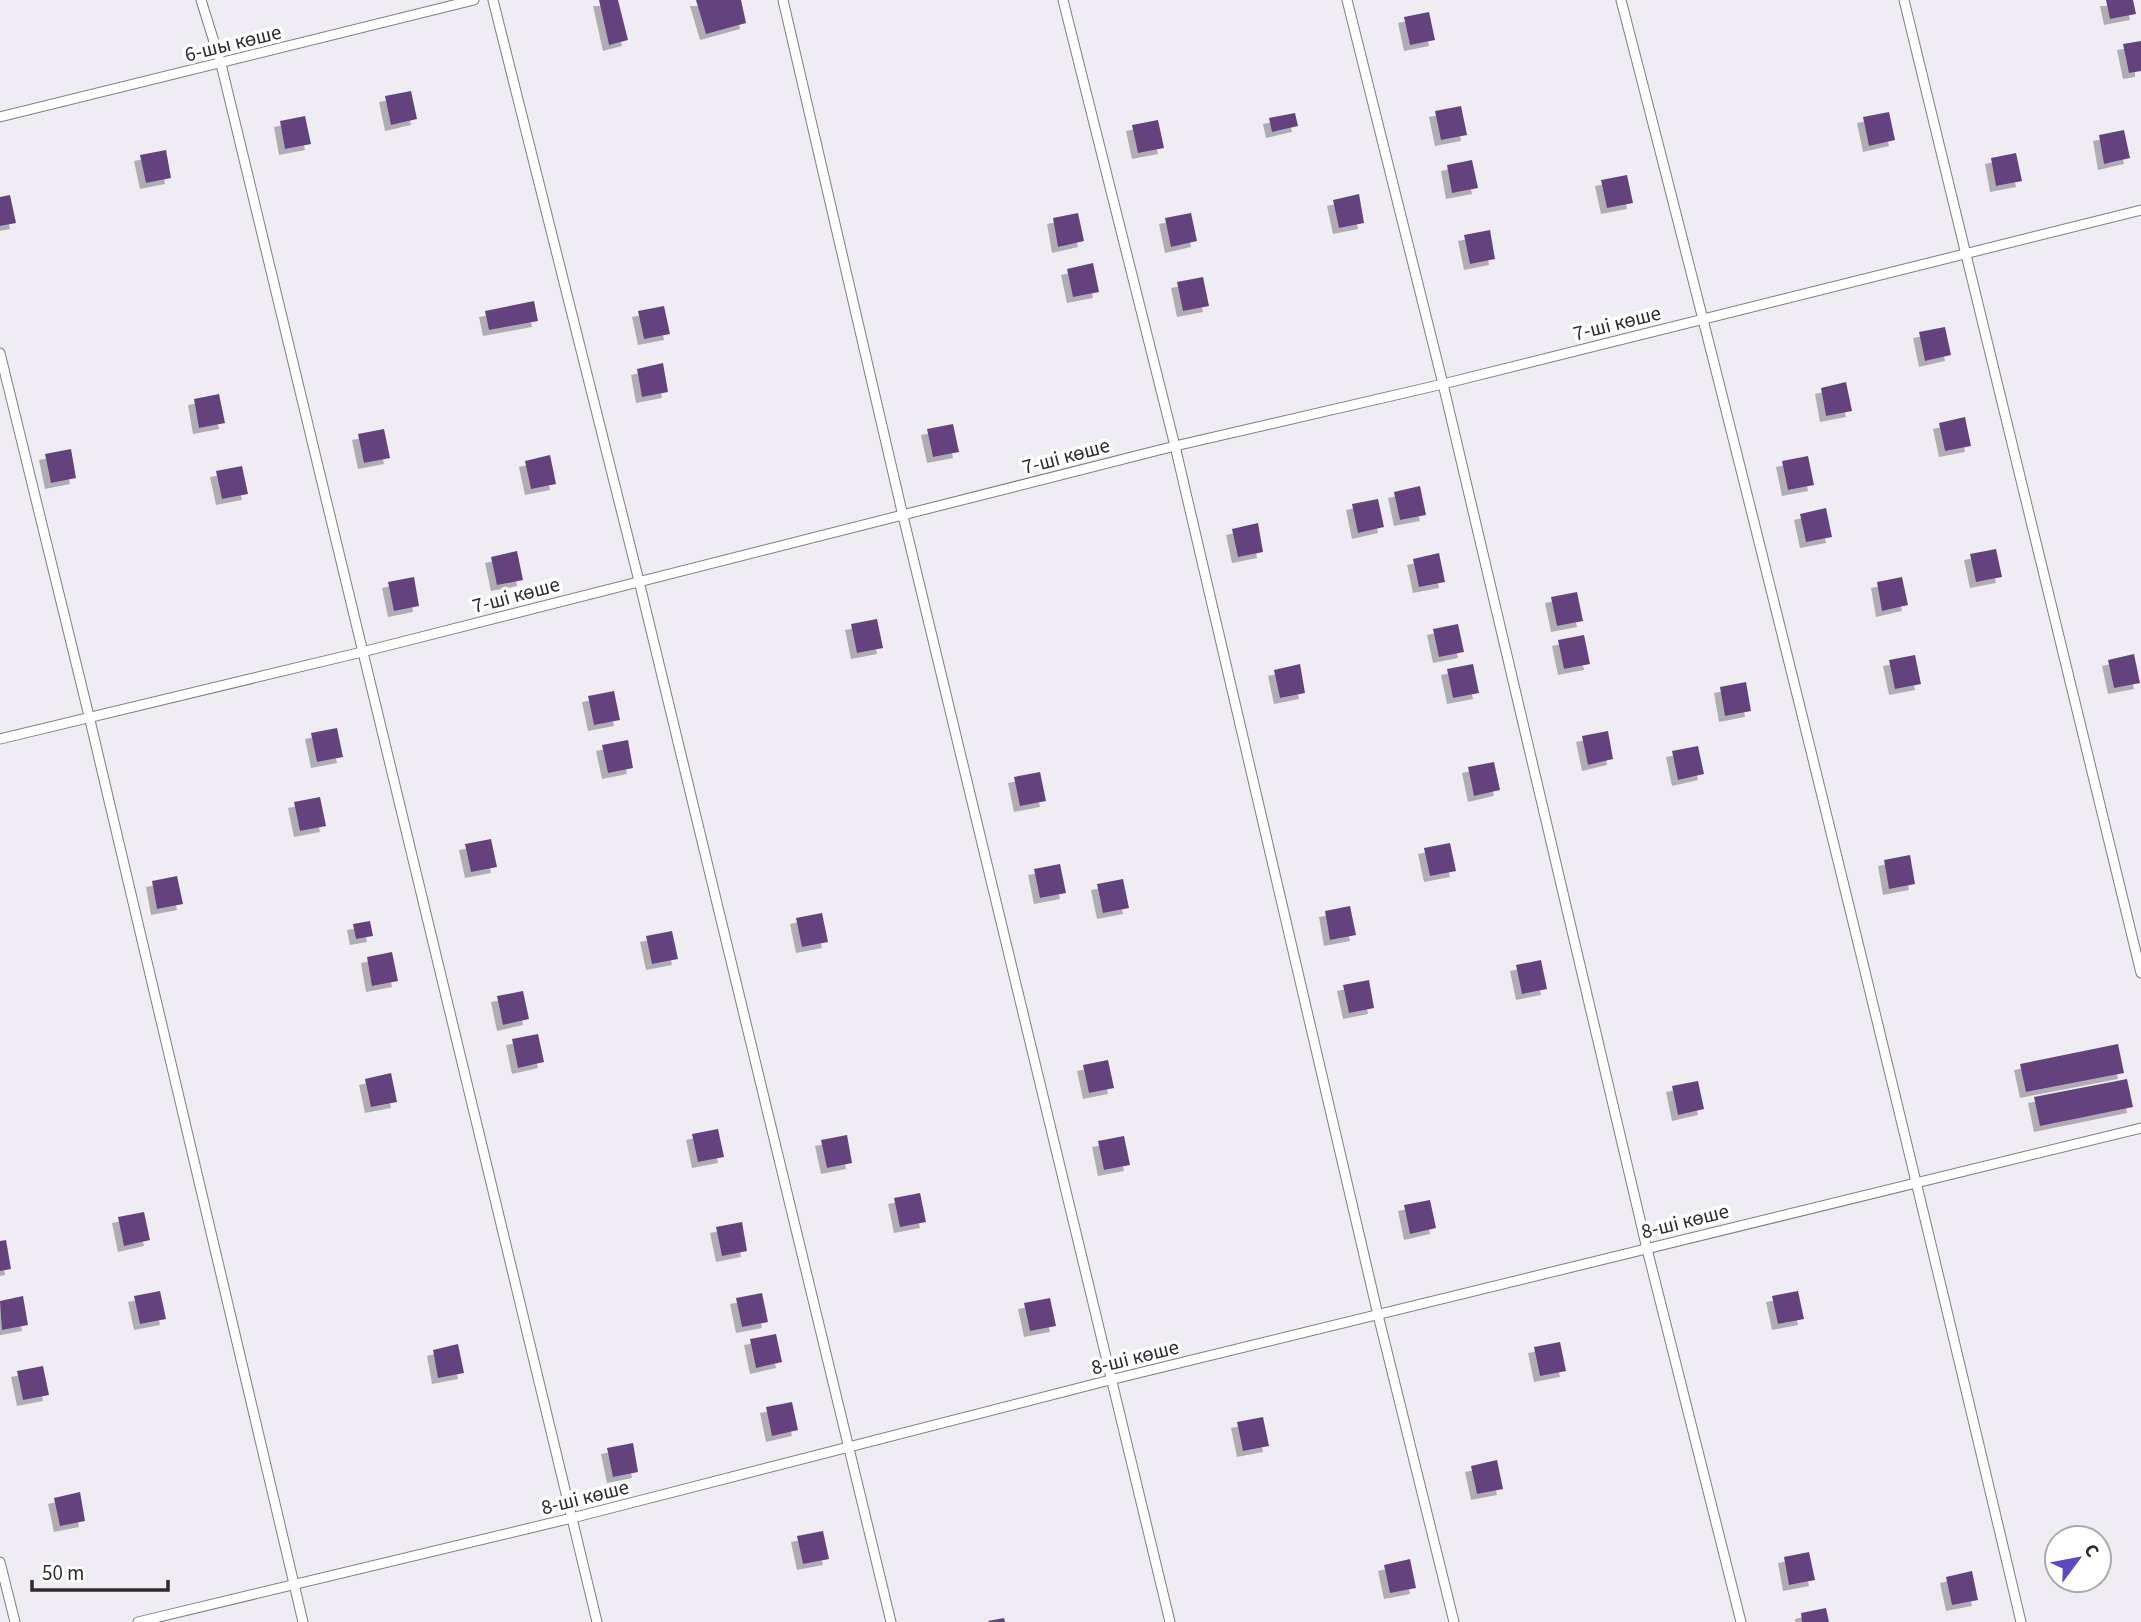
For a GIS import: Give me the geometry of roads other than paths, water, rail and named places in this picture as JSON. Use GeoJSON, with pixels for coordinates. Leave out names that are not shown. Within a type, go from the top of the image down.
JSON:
{"type":"FeatureCollection","features":[{"type":"Feature","properties":{"kind":"lane"},"geometry":{"type":"LineString","coordinates":[[201,0],[221,64],[597,1622]]}},
{"type":"Feature","properties":{"kind":"lane","name":"6-шы көше"},"geometry":{"type":"LineString","coordinates":[[0,117],[474,0]]}},
{"type":"Feature","properties":{"kind":"lane"},"geometry":{"type":"LineString","coordinates":[[492,0],[639,581],[891,1622]]}},
{"type":"Feature","properties":{"kind":"lane"},"geometry":{"type":"LineString","coordinates":[[783,0],[1170,1622]]}},
{"type":"Feature","properties":{"kind":"lane"},"geometry":{"type":"LineString","coordinates":[[1063,0],[1175,446],[1378,1315],[1454,1622]]}},
{"type":"Feature","properties":{"kind":"lane"},"geometry":{"type":"LineString","coordinates":[[1347,0],[1443,384],[1647,1249],[1741,1622]]}},
{"type":"Feature","properties":{"kind":"lane"},"geometry":{"type":"LineString","coordinates":[[1621,0],[1704,320],[1917,1183],[2021,1622]]}},
{"type":"Feature","properties":{"kind":"lane"},"geometry":{"type":"LineString","coordinates":[[1904,0],[2141,973]]}},
{"type":"Feature","properties":{"kind":"lane","name":"7-ші көше"},"geometry":{"type":"LineString","coordinates":[[0,739],[362,652],[1175,446],[1443,384],[2141,210]]}},
{"type":"Feature","properties":{"kind":"lane"},"geometry":{"type":"LineString","coordinates":[[0,353],[89,716],[303,1622]]}},
{"type":"Feature","properties":{"kind":"lane","name":"8-ші көше"},"geometry":{"type":"LineString","coordinates":[[138,1622],[572,1518],[1111,1380],[2141,1128]]}},
{"type":"Feature","properties":{"kind":"lane"},"geometry":{"type":"LineString","coordinates":[[0,1562],[15,1622]]}}]}
